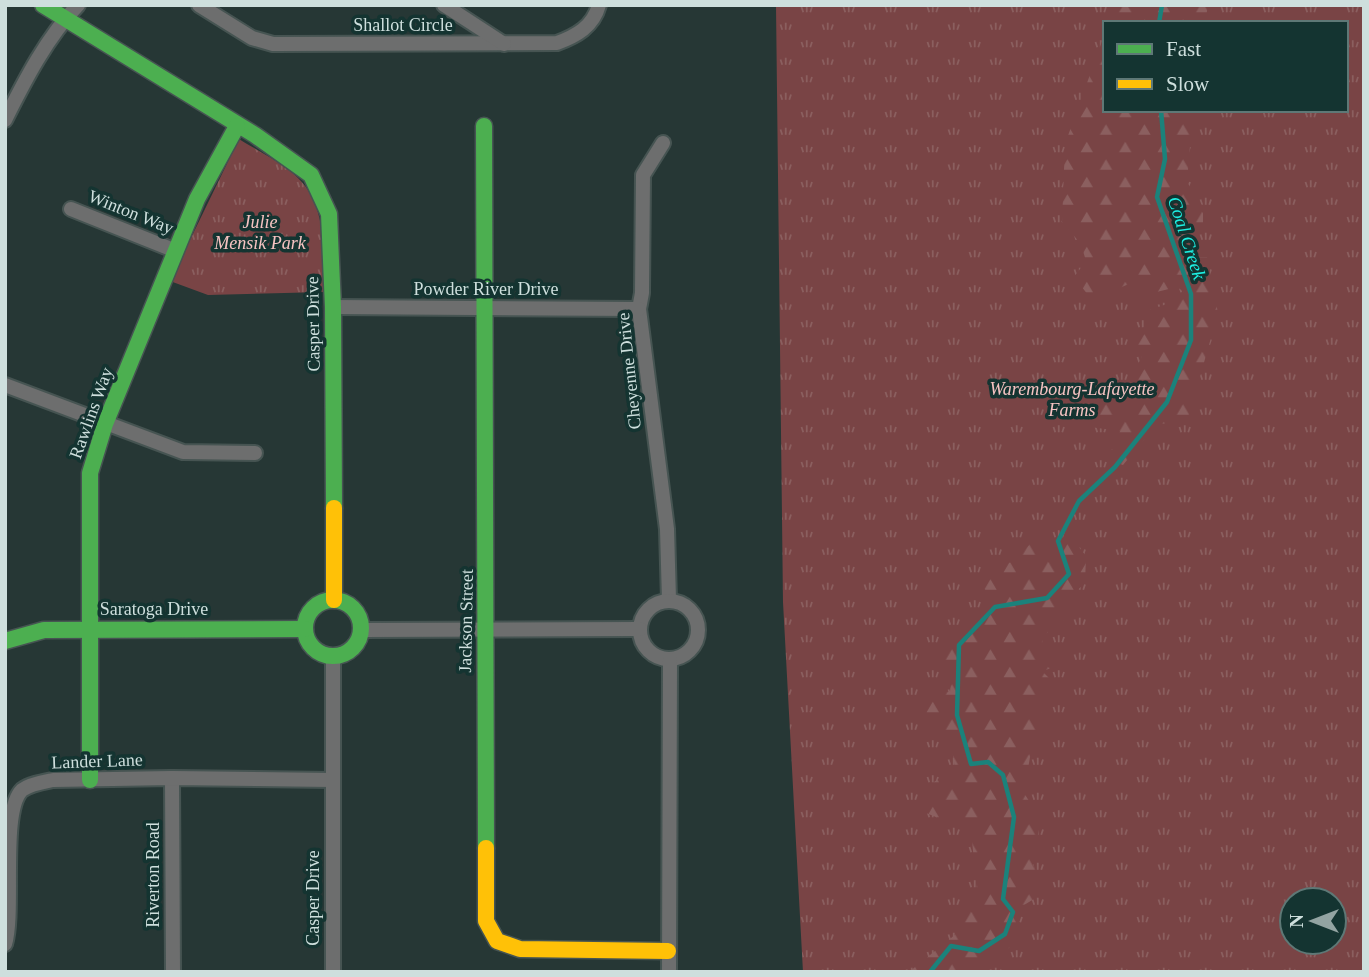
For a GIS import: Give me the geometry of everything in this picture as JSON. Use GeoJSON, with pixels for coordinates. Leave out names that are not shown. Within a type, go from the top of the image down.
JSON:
{"type":"FeatureCollection","features":[{"type":"Feature","properties":{"kind":"street","name":"Casper Drive"},"geometry":{"type":"LineString","coordinates":[[43,5],[255,135],[311,175],[329,214],[333,307],[334,600]]}},
{"type":"Feature","properties":{"kind":"street"},"geometry":{"type":"LineString","coordinates":[[5,120],[31,72],[65,19],[78,5]]}},
{"type":"Feature","properties":{"kind":"street","name":"Shallot Circle"},"geometry":{"type":"LineString","coordinates":[[199,5],[252,38],[273,44],[556,43],[574,37],[587,27],[599,5]]}},
{"type":"Feature","properties":{"kind":"street"},"geometry":{"type":"LineString","coordinates":[[444,5],[504,44]]}},
{"type":"Feature","properties":{"kind":"street","name":"Rawlins Way"},"geometry":{"type":"LineString","coordinates":[[89,780],[89,473],[105,424],[176,251],[209,175],[237,126]]}},
{"type":"Feature","properties":{"kind":"street","name":"Jackson Street"},"geometry":{"type":"LineString","coordinates":[[484,126],[486,921],[497,941],[520,948],[668,951]]}},
{"type":"Feature","properties":{"kind":"street","name":"Cheyenne Drive"},"geometry":{"type":"LineString","coordinates":[[663,143],[643,175],[642,293],[639,309],[667,529],[669,600]]}},
{"type":"Feature","properties":{"kind":"street","name":"Winton Way"},"geometry":{"type":"LineString","coordinates":[[71,209],[176,251]]}},
{"type":"Feature","properties":{"kind":"street","name":"Powder River Drive"},"geometry":{"type":"LineString","coordinates":[[333,307],[639,309]]}},
{"type":"Feature","properties":{"kind":"street"},"geometry":{"type":"LineString","coordinates":[[5,385],[183,452],[255,453]]}},
{"type":"Feature","properties":{"kind":"street"},"geometry":{"type":"LineString","coordinates":[[334,600],[354,609],[361,622],[361,630],[355,646],[349,652],[333,657],[316,651],[310,644],[305,629],[307,618],[318,604],[334,600]]}},
{"type":"Feature","properties":{"kind":"street"},"geometry":{"type":"LineString","coordinates":[[669,600],[685,604],[699,625],[697,642],[692,649],[686,655],[670,660],[662,659],[648,650],[640,636],[646,612],[652,606],[669,600]]}},
{"type":"Feature","properties":{"kind":"street","name":"Saratoga Drive"},"geometry":{"type":"LineString","coordinates":[[5,641],[44,630],[89,628],[305,629]]}},
{"type":"Feature","properties":{"kind":"street"},"geometry":{"type":"LineString","coordinates":[[361,630],[640,629]]}},
{"type":"Feature","properties":{"kind":"street","name":"Casper Drive"},"geometry":{"type":"LineString","coordinates":[[333,657],[333,972]]}},
{"type":"Feature","properties":{"kind":"street"},"geometry":{"type":"LineString","coordinates":[[669,972],[670,660]]}},
{"type":"Feature","properties":{"kind":"street","name":"Riverton Road"},"geometry":{"type":"LineString","coordinates":[[172,778],[173,972]]}},
{"type":"Feature","properties":{"kind":"street","name":"Lander Lane"},"geometry":{"type":"LineString","coordinates":[[5,944],[9,825],[12,805],[21,791],[37,783],[53,780],[332,780]]}},
{"type":"Feature","properties":{"kind":"green space","name":"Warembourg-Lafayette Farms"},"geometry":{"type":"Polygon","coordinates":[[[776,5],[1364,5],[1364,972],[803,972],[783,602],[776,5]]]}},
{"type":"Feature","properties":{"kind":"green space"},"geometry":{"type":"Polygon","coordinates":[[[1115,5],[1208,5],[1205,21],[1110,21],[1115,5]]]}},
{"type":"Feature","properties":{"kind":"green space"},"geometry":{"type":"Polygon","coordinates":[[[1103,39],[1103,112],[1193,112],[1187,182],[1203,207],[1203,231],[1185,237],[1190,257],[1207,257],[1218,313],[1188,419],[1156,425],[1123,465],[1107,460],[1120,431],[1090,427],[1097,395],[1139,394],[1135,369],[1142,357],[1131,344],[1145,326],[1144,312],[1181,299],[1184,292],[1177,287],[1136,297],[1131,283],[1092,300],[1074,277],[1086,261],[1081,244],[1062,222],[1065,144],[1103,39]]]}},
{"type":"Feature","properties":{"kind":"green space","name":"Julie Mensik Park"},"geometry":{"type":"Polygon","coordinates":[[[239,139],[285,167],[308,190],[315,203],[322,232],[324,292],[208,295],[170,281],[239,139]]]}},
{"type":"Feature","properties":{"kind":"green space"},"geometry":{"type":"Polygon","coordinates":[[[1074,541],[1086,556],[1085,583],[1066,601],[1063,621],[1043,636],[1042,646],[1053,649],[1055,667],[1042,671],[1051,680],[1044,697],[1030,708],[1053,717],[1053,730],[1032,745],[1024,793],[1041,820],[1032,863],[1041,879],[1034,899],[1024,905],[1009,948],[983,960],[982,972],[909,972],[956,934],[977,890],[971,831],[921,811],[922,790],[955,768],[950,736],[916,713],[922,688],[950,692],[952,669],[936,660],[941,648],[953,646],[990,596],[979,582],[988,566],[1013,562],[1030,544],[1051,550],[1074,541]]]}},
{"type":"Feature","properties":{"kind":"waterway","name":"Coal Creek"},"geometry":{"type":"LineString","coordinates":[[1159,21],[1162,5]]}},
{"type":"Feature","properties":{"kind":"waterway","name":"Coal Creek"},"geometry":{"type":"LineString","coordinates":[[930,972],[951,946],[979,951],[1005,934],[1013,912],[1003,899],[1014,817],[1003,775],[988,762],[971,764],[957,715],[959,645],[995,607],[1047,598],[1069,574],[1058,541],[1079,501],[1115,467],[1167,402],[1191,340],[1191,294],[1157,197],[1165,159],[1161,112]]}},
{"type":"Feature","properties":{"kind":"traffic: fast"},"geometry":{"type":"LineString","coordinates":[[43,5],[255,135],[311,175],[329,214],[333,307],[334,508]]}},
{"type":"Feature","properties":{"kind":"traffic: fast"},"geometry":{"type":"LineString","coordinates":[[90,780],[90,473],[105,424],[197,199],[237,126]]}},
{"type":"Feature","properties":{"kind":"traffic: fast"},"geometry":{"type":"LineString","coordinates":[[484,126],[486,848]]}},
{"type":"Feature","properties":{"kind":"traffic: fast"},"geometry":{"type":"LineString","coordinates":[[328,600],[338,600],[353,608],[359,617],[361,628],[359,639],[353,648],[338,656],[328,656],[310,644],[305,633],[305,623],[317,605],[328,600]]}},
{"type":"Feature","properties":{"kind":"traffic: fast"},"geometry":{"type":"LineString","coordinates":[[5,641],[44,630],[305,629]]}},
{"type":"Feature","properties":{"kind":"traffic: slow"},"geometry":{"type":"LineString","coordinates":[[334,508],[334,600]]}},
{"type":"Feature","properties":{"kind":"traffic: slow"},"geometry":{"type":"LineString","coordinates":[[486,848],[486,921],[497,941],[520,949],[668,951]]}}]}
